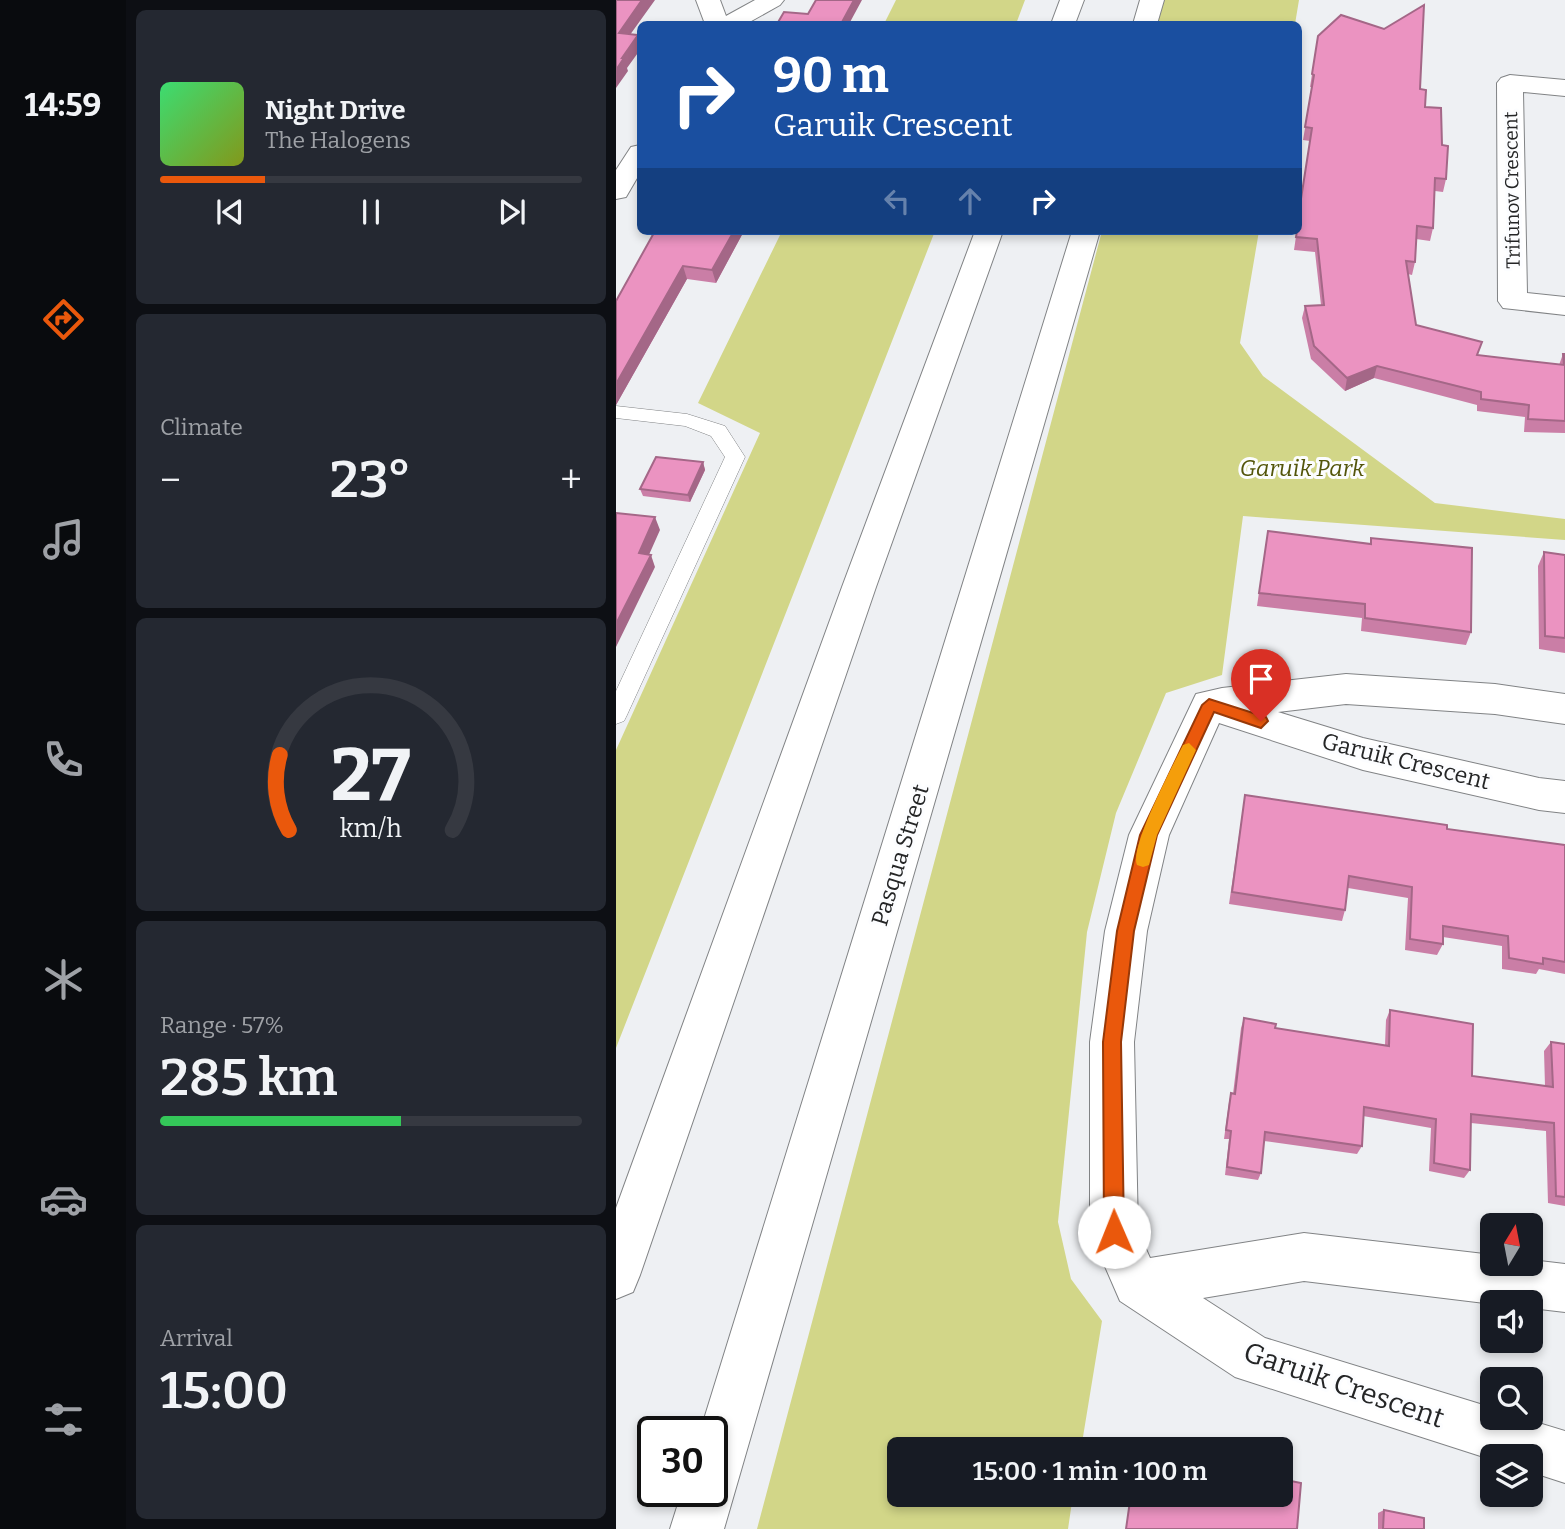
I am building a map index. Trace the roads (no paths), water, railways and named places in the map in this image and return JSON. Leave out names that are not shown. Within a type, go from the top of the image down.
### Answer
[{"type":"main road","points":[[708,0],[716,21]]},
{"type":"main road","points":[[735,21],[772,0]]},
{"type":"main road","points":[[1064,21],[1072,0]]},
{"type":"main road","points":[[1146,21],[1152,0]]},
{"type":"main road","name":"Trifunov Crescent","points":[[1565,88],[1510,83],[1513,301],[1565,306]]},
{"type":"main road","points":[[616,191],[637,158]]},
{"type":"main road","points":[[616,1275],[859,587],[988,235]]},
{"type":"main road","name":"Pasqua Street","points":[[728,1425],[1085,235]]},
{"type":"main road","points":[[1565,709],[1495,699],[1346,689],[1209,705],[1149,835],[1124,943],[1112,1042],[1114,1232],[1137,1284],[1304,1257],[1565,1288]]},
{"type":"main road","name":"Garuik Crescent","points":[[1209,705],[1363,754],[1539,794],[1565,797]]},
{"type":"main road","name":"Garuik Crescent","points":[[1137,1284],[1253,1359],[1565,1457]]},
{"type":"main road","points":[[697,1529],[703,1507]]},
{"type":"lane","points":[[616,412],[687,420],[718,431],[735,457],[616,715]]},
{"type":"park label","name":"Garuik Park","points":[[1302,468]]}]
